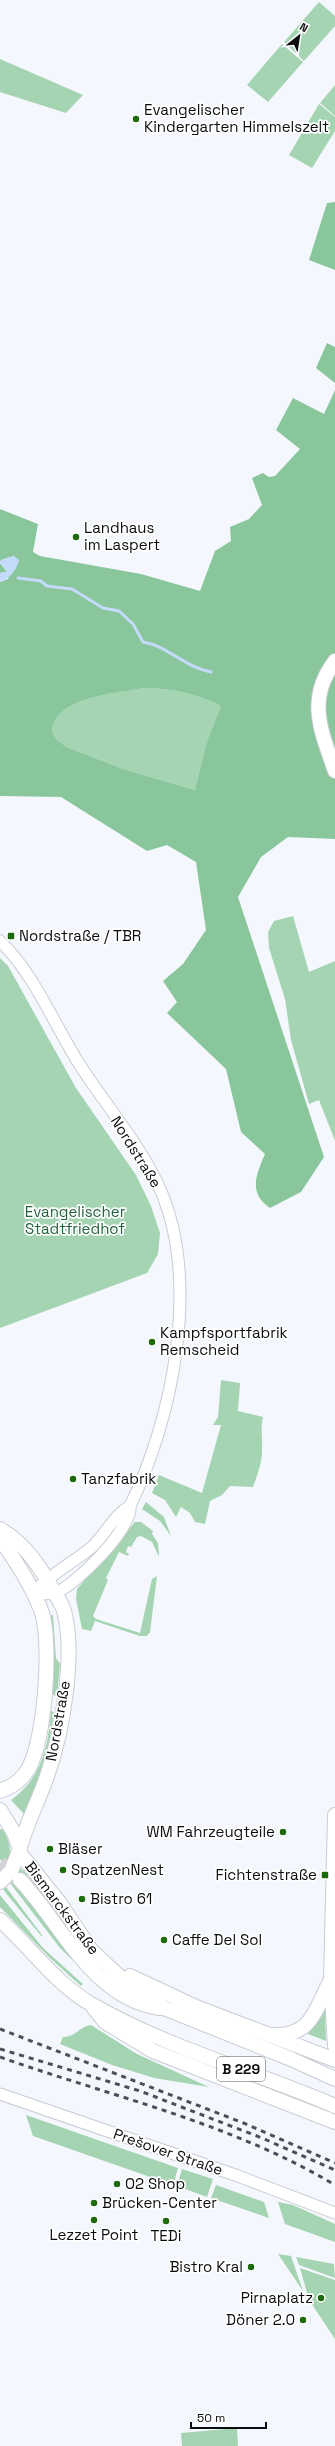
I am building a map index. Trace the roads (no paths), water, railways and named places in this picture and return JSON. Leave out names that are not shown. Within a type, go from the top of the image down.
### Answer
[{"type":"main road","points":[[335,661],[320,687],[318,709],[320,728],[335,771]]},
{"type":"main road","points":[[0,1529],[14,1538],[36,1561],[46,1578]]},
{"type":"main road","points":[[0,1539],[33,1593]]},
{"type":"main road","name":"Nordstraße","points":[[0,1882],[11,1871],[52,1760],[65,1697],[68,1650],[65,1616],[46,1578]]},
{"type":"main road","name":"Nordstraße","points":[[0,1791],[25,1775],[34,1756],[39,1736],[45,1684],[45,1634],[42,1614],[33,1593]]},
{"type":"main road","name":"B 229","points":[[0,1810],[20,1849]]},
{"type":"main road","points":[[335,1815],[335,1876],[331,1980],[335,2046]]},
{"type":"main road","name":"Bismarckstraße","points":[[20,1849],[55,1896],[87,1944],[104,1963]]},
{"type":"main road","points":[[20,1880],[91,1968],[111,1986],[144,2006],[164,2008]]},
{"type":"main road","name":"B 229","points":[[0,1920],[61,1980],[90,2004],[105,2022],[153,2051],[335,2122]]},
{"type":"main road","name":"B 229","points":[[104,1963],[121,1978],[164,2008],[291,2059],[335,2080]]},
{"type":"main road","name":"B 229","points":[[104,1963],[180,2000],[335,2060]]},
{"type":"main road","points":[[271,2035],[288,2034],[305,2026],[316,2014],[322,1996],[331,1980]]},
{"type":"main road","name":"B 229","points":[[90,2004],[147,2033],[335,2106]]},
{"type":"street","name":"Nordstraße","points":[[0,941],[31,982],[93,1086],[151,1171],[161,1190],[172,1229],[178,1285],[177,1337],[173,1366],[160,1430],[130,1506],[128,1517],[101,1555],[76,1579],[54,1593]]},
{"type":"street","name":"Nordstraße","points":[[33,1593],[46,1578],[94,1545],[120,1512],[130,1506]]},
{"type":"street","points":[[33,1593],[54,1593]]},
{"type":"street","name":"Prešover Straße","points":[[0,2094],[238,2176],[335,2213]]},
{"type":"water","points":[[14,556],[19,560],[16,567],[9,577],[0,582],[0,573],[7,572],[0,563],[1,560]]},
{"type":"waterway","points":[[18,578],[41,581],[47,586],[72,589],[103,608],[119,611],[133,624],[143,642],[152,644],[193,666],[211,672]]},
{"type":"tunnel","points":[[0,1863],[19,1880]]},
{"type":"railway","points":[[0,2029],[246,2124],[335,2163]]},
{"type":"railway","points":[[0,2049],[140,2091],[262,2138],[335,2170]]},
{"type":"railway","points":[[0,2057],[171,2113],[255,2144],[295,2163],[335,2185]]},
{"type":"place","name":"Evangelischer Kindergarten Himmelszelt","points":[[136,119]]},
{"type":"place","name":"Landhaus im Laspert","points":[[76,537]]},
{"type":"place","name":"Nordstraße / TBR","points":[[11,936]]},
{"type":"place","name":"Kampfsportfabrik Remscheid","points":[[152,1342]]},
{"type":"place","name":"Tanzfabrik","points":[[73,1479]]},
{"type":"place","name":"WM Fahrzeugteile","points":[[283,1832]]},
{"type":"place","name":"Bläser","points":[[50,1849]]},
{"type":"place","name":"SpatzenNest","points":[[63,1870]]},
{"type":"place","name":"Fichtenstraße","points":[[325,1875]]},
{"type":"place","name":"Bistro 61","points":[[82,1899]]},
{"type":"place","name":"Caffe Del Sol","points":[[164,1940]]},
{"type":"place","name":"O2 Shop","points":[[117,2184]]},
{"type":"place","name":"Brücken-Center","points":[[94,2203]]},
{"type":"place","name":"Lezzet Point","points":[[94,2220]]},
{"type":"place","name":"TEDi","points":[[166,2221]]},
{"type":"place","name":"Bistro Kral","points":[[251,2267]]},
{"type":"place","name":"Pirnaplatz","points":[[321,2298]]},
{"type":"place","name":"Döner 2.0","points":[[303,2320]]},
{"type":"park label","name":"Evangelischer Stadtfriedhof","points":[[75,1220]]}]
